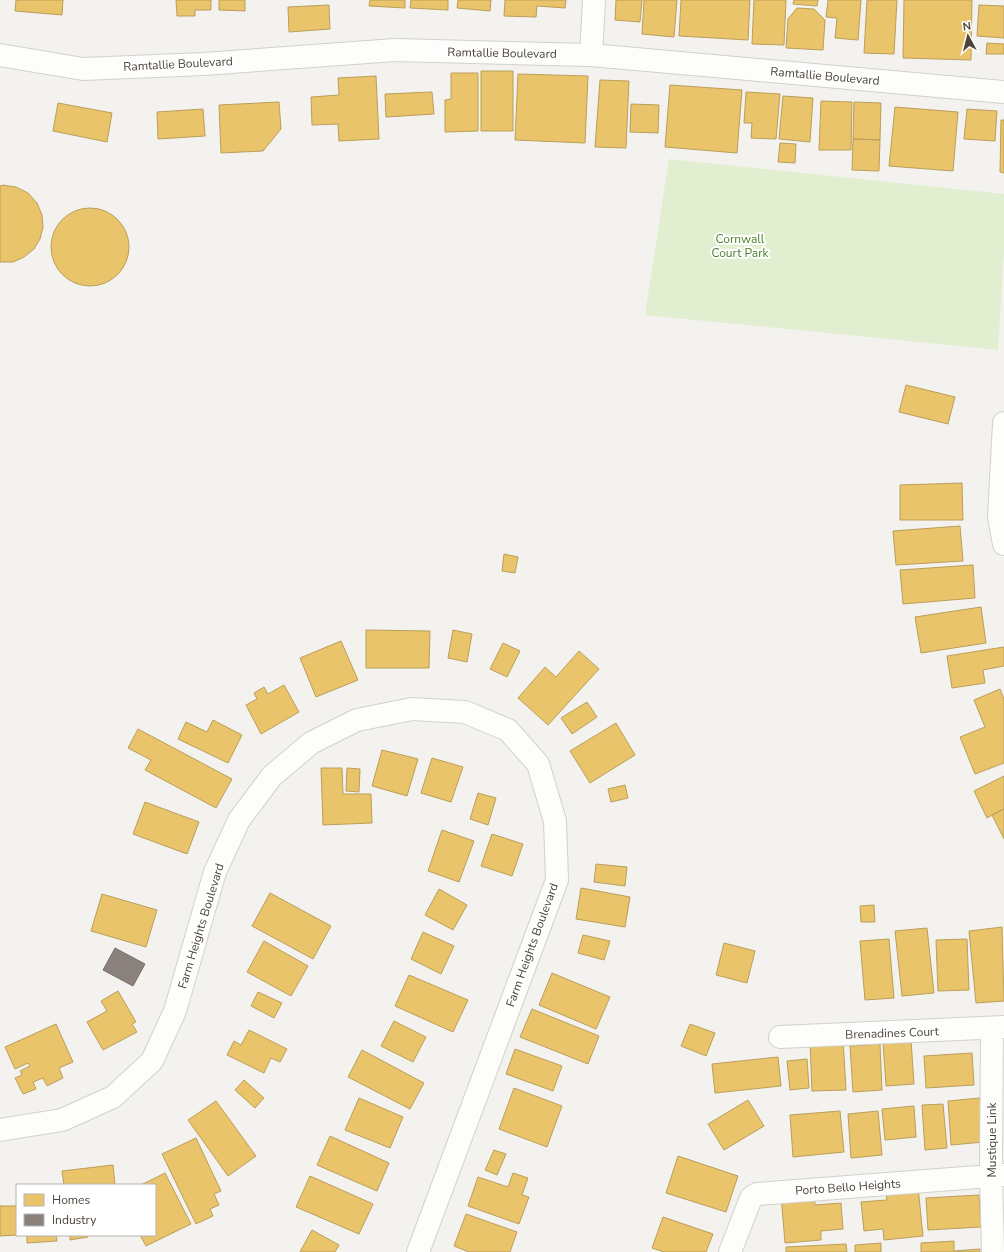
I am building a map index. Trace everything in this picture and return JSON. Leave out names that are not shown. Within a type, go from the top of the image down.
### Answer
[{"type":"street","points":[[591,55],[594,0]]},
{"type":"street","name":"Ramtallie Boulevard","points":[[0,55],[83,69],[204,64],[395,50],[591,55],[1004,92]]},
{"type":"street","points":[[1004,423],[999,517],[1004,544]]},
{"type":"street","name":"Farm Heights Boulevard","points":[[0,1130],[62,1120],[114,1097],[152,1061],[175,1011],[215,872],[239,820],[272,776],[312,743],[358,720],[412,709],[465,712],[508,730],[538,764],[555,821],[557,880],[418,1252]]},
{"type":"street","name":"Brenadines Court","points":[[780,1037],[998,1028]]},
{"type":"street","name":"Mustique Link","points":[[993,1252],[998,1176],[998,1028]]},
{"type":"street","name":"Porto Bello Heights","points":[[730,1252],[751,1198],[757,1194],[998,1176]]},
{"type":"green space","name":"Cornwall Court Park","points":[[669,159],[1004,194],[1004,252],[998,350],[645,315]]},
{"type":"building: Homes","points":[[16,0],[63,0],[62,15],[15,11]]},
{"type":"building: Homes","points":[[176,0],[211,0],[211,10],[195,10],[195,16],[177,16]]},
{"type":"building: Homes","points":[[219,0],[245,0],[245,11],[219,10]]},
{"type":"building: Homes","points":[[370,0],[405,0],[405,8],[369,6]]},
{"type":"building: Homes","points":[[411,0],[448,0],[448,10],[410,8]]},
{"type":"building: Homes","points":[[458,0],[491,0],[490,11],[457,8]]},
{"type":"building: Homes","points":[[505,0],[566,0],[565,8],[537,6],[536,17],[504,16]]},
{"type":"building: Homes","points":[[616,0],[642,0],[640,22],[615,20]]},
{"type":"building: Homes","points":[[644,0],[677,0],[674,37],[642,34]]},
{"type":"building: Homes","points":[[681,0],[750,0],[748,40],[679,36]]},
{"type":"building: Homes","points":[[754,0],[786,0],[784,45],[752,44]]},
{"type":"building: Homes","points":[[794,0],[818,0],[817,6],[793,4]]},
{"type":"building: Homes","points":[[828,0],[861,0],[858,40],[835,38],[837,18],[826,17]]},
{"type":"building: Homes","points":[[867,0],[897,0],[894,54],[864,53]]},
{"type":"building: Homes","points":[[904,0],[972,0],[971,60],[903,58]]},
{"type":"building: Homes","points":[[329,5],[330,29],[289,32],[288,7]]},
{"type":"building: Homes","points":[[979,5],[1004,6],[1004,38],[977,36]]},
{"type":"building: Homes","points":[[797,8],[814,9],[825,20],[823,50],[786,48],[788,19]]},
{"type":"building: Homes","points":[[987,43],[1004,44],[1004,54],[986,54]]},
{"type":"building: Homes","points":[[481,71],[513,71],[513,131],[481,131]]},
{"type":"building: Homes","points":[[451,73],[478,73],[478,131],[445,132],[445,100],[451,99]]},
{"type":"building: Homes","points":[[518,74],[588,76],[585,143],[515,140]]},
{"type":"building: Homes","points":[[376,76],[379,139],[339,141],[338,124],[312,125],[311,97],[339,95],[338,78]]},
{"type":"building: Homes","points":[[600,80],[629,81],[626,148],[595,147]]},
{"type":"building: Homes","points":[[670,85],[742,90],[737,153],[665,147]]},
{"type":"building: Homes","points":[[432,92],[434,114],[386,117],[385,94]]},
{"type":"building: Homes","points":[[746,92],[780,94],[776,139],[751,138],[752,123],[744,123]]},
{"type":"building: Homes","points":[[783,96],[813,98],[810,142],[779,139]]},
{"type":"building: Homes","points":[[821,101],[852,102],[851,150],[819,150]]},
{"type":"building: Homes","points":[[279,102],[281,129],[263,151],[221,153],[219,105]]},
{"type":"building: Homes","points":[[854,102],[881,103],[880,140],[853,139]]},
{"type":"building: Homes","points":[[58,103],[112,113],[107,142],[53,131]]},
{"type":"building: Homes","points":[[631,104],[659,105],[658,133],[630,132]]},
{"type":"building: Homes","points":[[895,107],[958,112],[953,171],[889,166]]},
{"type":"building: Homes","points":[[203,109],[205,136],[158,139],[157,112]]},
{"type":"building: Homes","points":[[967,109],[997,111],[995,141],[964,139]]},
{"type":"building: Homes","points":[[1001,120],[1004,120],[1004,173],[1000,172]]},
{"type":"building: Homes","points":[[853,139],[880,140],[879,171],[852,170]]},
{"type":"building: Homes","points":[[780,143],[796,144],[795,163],[778,162]]},
{"type":"building: Homes","points":[[0,186],[16,187],[28,193],[37,203],[42,215],[43,227],[40,239],[34,249],[24,257],[13,262],[0,262]]},
{"type":"building: Homes","points":[[90,208],[105,211],[112,215],[122,225],[126,232],[129,247],[126,262],[122,269],[112,279],[105,283],[90,286],[75,283],[68,279],[58,269],[54,262],[51,247],[54,232],[58,225],[68,215],[75,211]]},
{"type":"building: Homes","points":[[906,385],[955,397],[948,424],[899,412]]},
{"type":"building: Homes","points":[[962,483],[963,520],[900,520],[900,485]]},
{"type":"building: Homes","points":[[960,526],[963,561],[896,565],[893,531]]},
{"type":"building: Homes","points":[[504,554],[518,557],[515,573],[502,571]]},
{"type":"building: Homes","points":[[973,565],[975,598],[903,604],[900,570]]},
{"type":"building: Homes","points":[[981,607],[986,643],[921,653],[915,617]]},
{"type":"building: Homes","points":[[366,630],[430,631],[429,668],[366,668]]},
{"type":"building: Homes","points":[[453,630],[472,634],[467,662],[448,658]]},
{"type":"building: Homes","points":[[341,641],[358,680],[316,697],[300,658]]},
{"type":"building: Homes","points":[[503,643],[520,651],[507,677],[490,669]]},
{"type":"building: Homes","points":[[1004,647],[1004,666],[983,670],[985,683],[952,688],[947,656]]},
{"type":"building: Homes","points":[[579,651],[599,669],[548,725],[518,698],[545,667],[556,677]]},
{"type":"building: Homes","points":[[284,685],[299,712],[261,734],[246,705],[257,699],[254,693],[264,687],[268,694]]},
{"type":"building: Homes","points":[[1000,689],[1004,699],[1004,763],[975,774],[960,737],[985,727],[974,700]]},
{"type":"building: Homes","points":[[587,702],[597,717],[572,734],[561,718]]},
{"type":"building: Homes","points":[[213,720],[242,735],[228,763],[178,739],[186,722],[207,732]]},
{"type":"building: Homes","points":[[616,723],[635,755],[590,783],[570,751]]},
{"type":"building: Homes","points":[[138,729],[232,779],[216,808],[145,770],[151,760],[128,748]]},
{"type":"building: Homes","points":[[382,750],[418,759],[407,796],[372,786]]},
{"type":"building: Homes","points":[[432,758],[463,767],[451,802],[421,793]]},
{"type":"building: Homes","points":[[321,768],[342,768],[343,794],[371,794],[372,823],[323,825]]},
{"type":"building: Homes","points":[[347,768],[360,769],[359,792],[346,791]]},
{"type":"building: Homes","points":[[1004,776],[1004,809],[987,818],[974,791]]},
{"type":"building: Homes","points":[[625,785],[628,798],[611,802],[608,789]]},
{"type":"building: Homes","points":[[478,793],[496,798],[488,825],[470,819]]},
{"type":"building: Homes","points":[[145,802],[199,822],[187,854],[133,834]]},
{"type":"building: Homes","points":[[1004,809],[1004,839],[992,815]]},
{"type":"building: Homes","points":[[442,830],[474,841],[459,882],[428,871]]},
{"type":"building: Homes","points":[[492,834],[523,844],[512,876],[481,866]]},
{"type":"building: Homes","points":[[596,864],[627,867],[625,886],[594,882]]},
{"type":"building: Homes","points":[[581,888],[630,897],[625,927],[576,919]]},
{"type":"building: Homes","points":[[439,889],[467,905],[453,930],[425,915]]},
{"type":"building: Homes","points":[[270,893],[331,926],[313,959],[252,926]]},
{"type":"building: Homes","points":[[102,894],[157,910],[146,947],[91,931]]},
{"type":"building: Homes","points":[[874,905],[875,922],[861,922],[860,906]]},
{"type":"building: Homes","points":[[1002,927],[1004,1001],[976,1003],[969,931]]},
{"type":"building: Homes","points":[[927,928],[934,993],[902,996],[895,931]]},
{"type":"building: Homes","points":[[423,932],[454,946],[441,974],[411,959]]},
{"type":"building: Homes","points":[[583,935],[610,941],[604,960],[578,953]]},
{"type":"building: Homes","points":[[889,939],[894,998],[865,1000],[860,941]]},
{"type":"building: Homes","points":[[967,939],[969,990],[938,991],[936,940]]},
{"type":"building: Homes","points":[[264,941],[308,966],[291,996],[247,972]]},
{"type":"building: Homes","points":[[724,943],[755,951],[747,983],[716,975]]},
{"type":"building: Homes","points":[[552,973],[610,997],[596,1029],[539,1005]]},
{"type":"building: Homes","points":[[409,975],[468,1000],[453,1032],[395,1006]]},
{"type":"building: Homes","points":[[118,991],[136,1022],[132,1024],[137,1032],[103,1050],[87,1022],[107,1011],[101,1001]]},
{"type":"building: Homes","points":[[258,992],[282,1003],[274,1018],[251,1006]]},
{"type":"building: Homes","points":[[532,1009],[599,1036],[588,1064],[520,1037]]},
{"type":"building: Homes","points":[[394,1021],[426,1037],[413,1062],[381,1046]]},
{"type":"building: Homes","points":[[56,1024],[73,1062],[59,1068],[63,1078],[47,1086],[43,1078],[33,1082],[36,1089],[23,1094],[15,1078],[22,1075],[20,1071],[30,1066],[28,1063],[15,1069],[5,1047]]},
{"type":"building: Homes","points":[[690,1024],[715,1033],[706,1056],[681,1046]]},
{"type":"building: Homes","points":[[249,1030],[287,1049],[280,1062],[271,1058],[264,1073],[227,1055],[234,1041],[241,1045]]},
{"type":"building: Homes","points":[[843,1040],[846,1090],[812,1091],[810,1042]]},
{"type":"building: Homes","points":[[911,1040],[914,1084],[886,1086],[883,1042]]},
{"type":"building: Homes","points":[[880,1044],[882,1090],[853,1092],[850,1046]]},
{"type":"building: Homes","points":[[515,1049],[562,1066],[553,1091],[506,1074]]},
{"type":"building: Homes","points":[[362,1050],[424,1083],[410,1109],[348,1077]]},
{"type":"building: Homes","points":[[972,1053],[974,1085],[926,1088],[924,1056]]},
{"type":"building: Homes","points":[[778,1057],[781,1086],[715,1093],[712,1064]]},
{"type":"building: Homes","points":[[807,1059],[809,1088],[790,1090],[787,1061]]},
{"type":"building: Homes","points":[[244,1080],[264,1098],[255,1108],[235,1090]]},
{"type":"building: Homes","points":[[514,1088],[562,1106],[547,1147],[499,1129]]},
{"type":"building: Homes","points":[[359,1098],[403,1117],[390,1148],[345,1130]]},
{"type":"building: Homes","points":[[980,1098],[984,1142],[951,1145],[948,1101]]},
{"type":"building: Homes","points":[[748,1100],[764,1126],[724,1150],[708,1124]]},
{"type":"building: Homes","points":[[216,1101],[256,1156],[228,1176],[188,1120]]},
{"type":"building: Homes","points":[[943,1104],[947,1148],[925,1150],[922,1105]]},
{"type":"building: Homes","points":[[914,1106],[916,1137],[885,1140],[882,1109]]},
{"type":"building: Homes","points":[[840,1111],[844,1152],[793,1157],[790,1115]]},
{"type":"building: Homes","points":[[878,1111],[882,1155],[851,1158],[848,1114]]},
{"type":"building: Homes","points":[[330,1136],[389,1163],[377,1191],[317,1165]]},
{"type":"building: Homes","points":[[196,1138],[221,1191],[214,1194],[219,1205],[210,1209],[213,1216],[196,1224],[162,1154]]},
{"type":"building: Homes","points":[[494,1150],[506,1154],[497,1175],[485,1170]]},
{"type":"building: Homes","points":[[678,1156],[738,1176],[726,1212],[666,1193]]},
{"type":"building: Homes","points":[[113,1165],[115,1184],[64,1184],[62,1171]]},
{"type":"building: Homes","points":[[165,1173],[191,1224],[146,1246],[141,1236],[156,1236],[156,1184],[143,1184]]},
{"type":"building: Homes","points":[[513,1173],[528,1178],[522,1195],[529,1197],[519,1224],[468,1206],[478,1177],[508,1187]]},
{"type":"building: Homes","points":[[310,1176],[373,1204],[359,1234],[296,1207]]},
{"type":"building: Homes","points":[[918,1187],[923,1236],[884,1240],[883,1229],[864,1231],[861,1202],[887,1200],[885,1190]]},
{"type":"building: Homes","points":[[814,1193],[815,1205],[841,1203],[843,1229],[821,1231],[821,1240],[785,1243],[781,1195]]},
{"type":"building: Homes","points":[[979,1195],[981,1227],[928,1230],[926,1198]]},
{"type":"building: Homes","points":[[0,1206],[16,1206],[16,1235],[0,1236]]},
{"type":"building: Homes","points":[[466,1214],[517,1232],[510,1252],[469,1252],[454,1246]]},
{"type":"building: Homes","points":[[663,1217],[713,1234],[706,1252],[664,1252],[652,1248]]},
{"type":"building: Homes","points":[[312,1230],[339,1245],[335,1252],[300,1252]]},
{"type":"building: Homes","points":[[27,1236],[56,1236],[57,1241],[27,1243]]},
{"type":"building: Homes","points":[[70,1236],[88,1236],[88,1237],[70,1240]]},
{"type":"building: Homes","points":[[954,1241],[954,1251],[980,1249],[980,1252],[921,1252],[921,1243]]},
{"type":"building: Homes","points":[[881,1243],[881,1252],[855,1252],[855,1245]]},
{"type":"building: Homes","points":[[846,1244],[847,1252],[786,1252],[786,1247]]},
{"type":"building: Industry","points":[[115,948],[145,964],[133,986],[103,970]]}]
